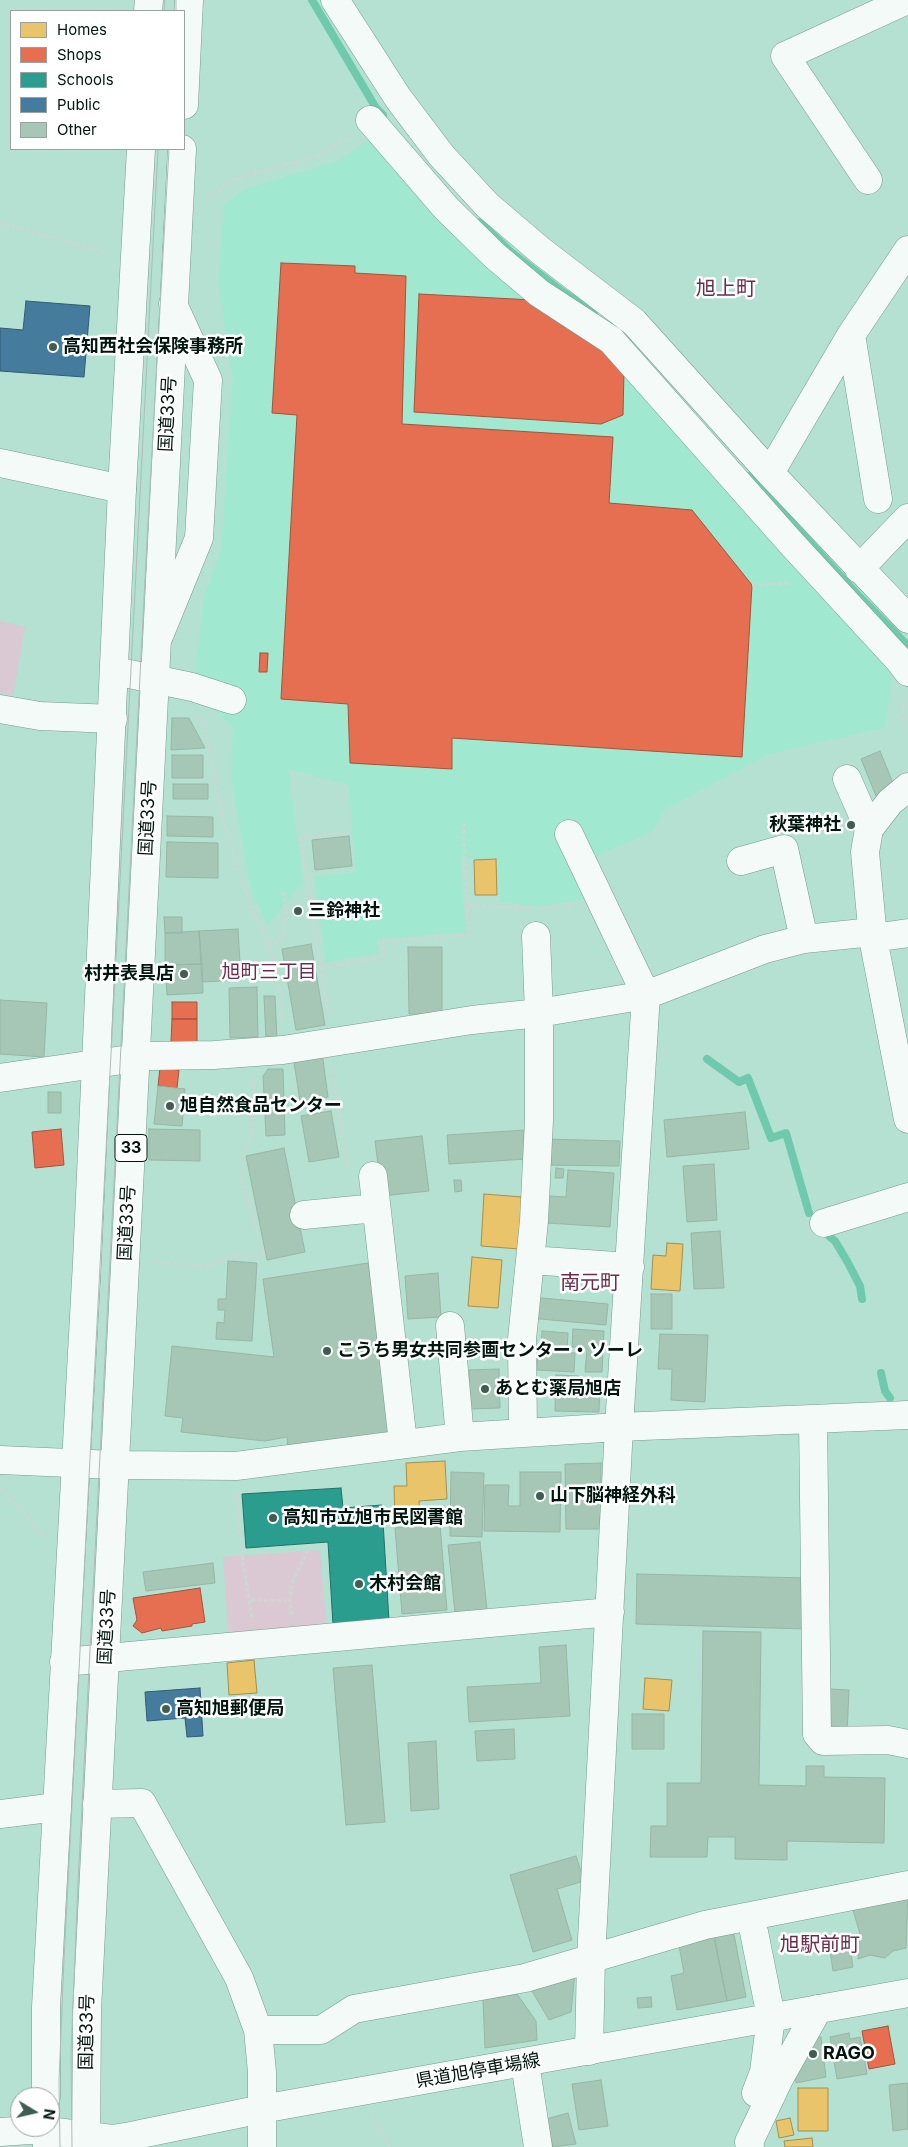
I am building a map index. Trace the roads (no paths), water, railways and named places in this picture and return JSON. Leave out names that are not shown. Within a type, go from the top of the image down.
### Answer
[{"type":"main road","points":[[185,84],[189,0]]},
{"type":"main road","points":[[335,0],[383,110],[446,208],[495,256],[531,264],[634,322],[770,473],[908,619]]},
{"type":"main road","points":[[868,180],[785,56],[906,0]]},
{"type":"main road","points":[[383,110],[441,155],[486,205],[531,264],[539,292],[611,340],[791,543],[898,659],[907,682]]},
{"type":"main road","name":"33","points":[[46,2087],[46,2007],[113,718],[122,489],[141,150]]},
{"type":"main road","name":"国道33号","points":[[86,2141],[87,2010],[182,150]]},
{"type":"main road","points":[[770,473],[851,335],[908,250]]},
{"type":"main road","points":[[157,641],[199,538],[208,380],[173,304]]},
{"type":"main road","points":[[851,335],[878,499]]},
{"type":"main road","points":[[0,463],[122,489]]},
{"type":"main road","points":[[859,569],[908,518]]},
{"type":"main road","points":[[115,671],[195,688],[232,700]]},
{"type":"main road","points":[[0,709],[40,716],[113,718]]},
{"type":"main road","points":[[847,779],[869,829]]},
{"type":"main road","points":[[908,787],[890,802],[869,829],[865,852],[873,935],[908,1119]]},
{"type":"main road","points":[[569,834],[646,995],[619,1427],[591,1960],[589,2051]]},
{"type":"main road","points":[[742,861],[784,849],[804,939]]},
{"type":"main road","points":[[0,1078],[136,1058],[283,1050],[330,1041],[472,1020],[539,1013],[646,995],[765,949],[804,939],[908,933]]},
{"type":"main road","points":[[523,1434],[522,1339],[534,1212],[539,1120],[539,1013],[536,936]]},
{"type":"main road","points":[[373,1176],[403,1443]]},
{"type":"main road","points":[[824,1223],[908,1197]]},
{"type":"main road","points":[[304,1215],[376,1208]]},
{"type":"main road","points":[[544,1261],[630,1267]]},
{"type":"main road","points":[[450,1326],[460,1437]]},
{"type":"main road","points":[[0,1460],[75,1464],[236,1466],[460,1437],[619,1427],[908,1415]]},
{"type":"main road","points":[[813,1420],[817,1734],[823,1741],[888,1740],[908,1744]]},
{"type":"main road","points":[[64,1662],[610,1612]]},
{"type":"main road","points":[[97,1804],[142,1803],[239,1978],[258,2030],[262,2147]]},
{"type":"main road","points":[[0,1814],[56,1807]]},
{"type":"main road","points":[[258,2030],[321,2030],[354,2009],[526,1978],[705,1925],[908,1885]]},
{"type":"main road","points":[[749,2133],[779,2038],[754,1932]]},
{"type":"main road","name":"県道旭停車場線","points":[[60,2137],[86,2141],[112,2139],[262,2109],[589,2051],[779,2038],[818,2009],[908,1993]]},
{"type":"main road","points":[[779,2038],[818,2009]]},
{"type":"main road","points":[[525,2063],[538,2147]]},
{"type":"waterway","points":[[312,0],[376,108],[383,115]]},
{"type":"waterway","points":[[480,222],[512,253],[560,290],[594,312]]},
{"type":"waterway","points":[[749,476],[857,594],[908,646]]},
{"type":"waterway","points":[[707,1059],[739,1082],[748,1078],[771,1138],[786,1133],[809,1213]]},
{"type":"waterway","points":[[830,1237],[835,1241],[860,1286],[862,1299]]},
{"type":"waterway","points":[[881,1373],[885,1391],[890,1398]]},
{"type":"tram line","points":[[164,10],[165,0]]},
{"type":"tram line","points":[[176,0],[176,10]]},
{"type":"tram line","points":[[60,2147],[59,2081],[64,1959],[158,150]]},
{"type":"tram line","points":[[72,2147],[71,2053],[78,1883],[169,150]]},
{"type":"place","name":"高知西社会保険事務所","points":[[53,347]]},
{"type":"place","name":"秋葉神社","points":[[851,825]]},
{"type":"place","name":"三鈴神社","points":[[298,911]]},
{"type":"place","name":"村井表具店","points":[[184,974]]},
{"type":"place","name":"旭自然食品センター","points":[[170,1106]]},
{"type":"place","name":"こうち男女共同参画センター・ソーレ","points":[[327,1351]]},
{"type":"place","name":"あとむ薬局旭店","points":[[485,1389]]},
{"type":"place","name":"山下脳神経外科","points":[[540,1496]]},
{"type":"place","name":"高知市立旭市民図書館","points":[[273,1518]]},
{"type":"place","name":"木村会館","points":[[359,1584]]},
{"type":"place","name":"高知旭郵便局","points":[[166,1709]]},
{"type":"place","name":"RAGO","points":[[813,2054]]},
{"type":"district","name":"旭上町","points":[[726,289]]},
{"type":"district","name":"旭町三丁目","points":[[269,972]]},
{"type":"district","name":"南元町","points":[[590,1283]]},
{"type":"district","name":"旭駅前町","points":[[820,1945]]}]
